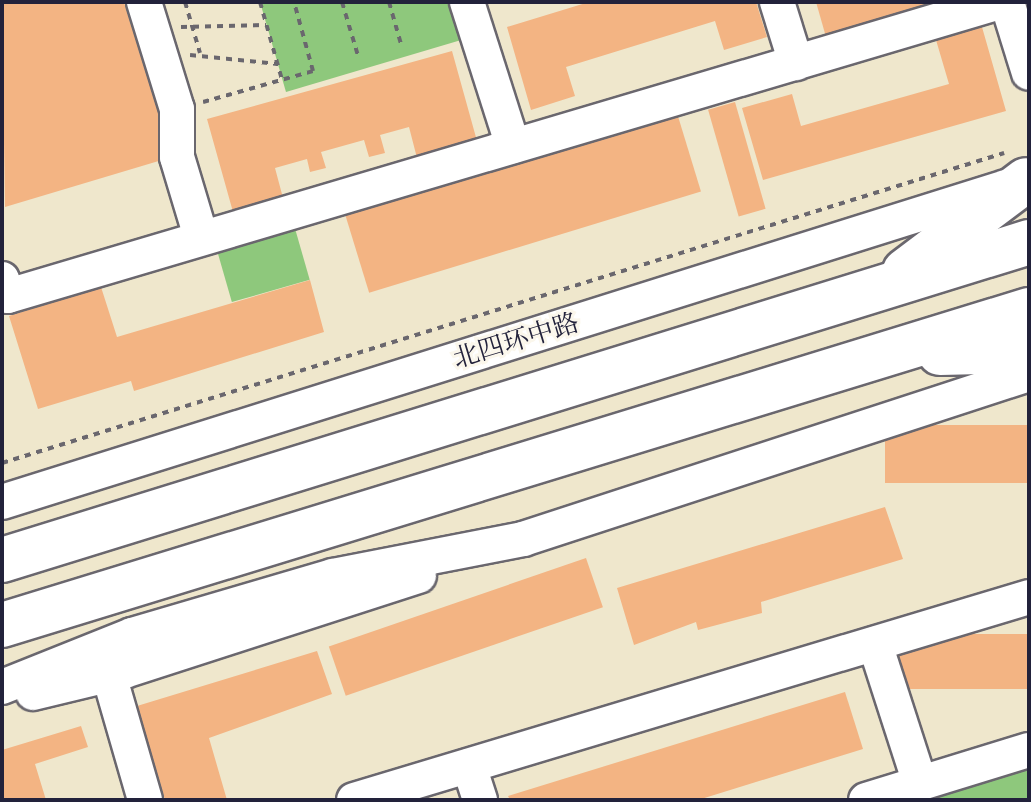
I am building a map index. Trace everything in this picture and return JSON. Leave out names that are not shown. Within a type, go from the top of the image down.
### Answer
[{"type":"highway","points":[[878,291],[1023,170]]},
{"type":"highway","points":[[2,560],[1029,242]]},
{"type":"highway","points":[[2,625],[1029,310]]},
{"type":"highway","points":[[894,353],[1029,351]]},
{"type":"street","points":[[467,2],[513,146]]},
{"type":"street","points":[[777,2],[796,63]]},
{"type":"street","points":[[2,279],[8,296],[1000,2]]},
{"type":"street","points":[[1007,2],[1028,69]]},
{"type":"street","points":[[169,29],[178,102]]},
{"type":"street","points":[[169,29],[178,102],[177,157],[201,237]]},
{"type":"street","name":"北四环中路","points":[[2,502],[1023,170]]},
{"type":"street","points":[[2,701],[109,675],[347,603],[523,539],[1029,374]]},
{"type":"street","points":[[2,687],[132,635],[333,576],[523,539]]},
{"type":"street","points":[[354,800],[1029,597]]},
{"type":"street","points":[[875,644],[920,783]]},
{"type":"street","points":[[109,675],[145,800]]},
{"type":"street","points":[[866,800],[1029,750]]},
{"type":"street","points":[[469,766],[480,800]]},
{"type":"path","points":[[169,29],[185,2]]},
{"type":"path","points":[[260,2],[282,80]]},
{"type":"path","points":[[178,102],[313,71],[294,2]]},
{"type":"path","points":[[342,2],[359,59]]},
{"type":"path","points":[[389,2],[401,44]]},
{"type":"path","points":[[169,29],[266,25]]},
{"type":"path","points":[[169,29],[227,61],[278,64]]},
{"type":"path","points":[[2,463],[1023,170]]},
{"type":"green space","points":[[260,2],[467,2],[478,35],[286,92]]},
{"type":"green space","points":[[294,225],[310,280],[232,302],[216,247]]},
{"type":"green space","points":[[1029,750],[1029,800],[925,800],[920,783]]},
{"type":"building","points":[[2,2],[124,2],[172,157],[5,207]]},
{"type":"building","points":[[589,2],[756,2],[767,37],[724,50],[715,21],[566,67],[575,96],[531,110],[507,27]]},
{"type":"building","points":[[816,2],[942,2],[826,37]]},
{"type":"building","points":[[982,27],[1006,111],[763,180],[742,108],[792,94],[801,126],[949,84],[936,40]]},
{"type":"building","points":[[452,51],[477,141],[417,158],[409,127],[380,135],[385,153],[369,157],[364,140],[321,152],[326,168],[310,172],[307,159],[275,168],[283,198],[233,212],[207,119]]},
{"type":"building","points":[[735,102],[766,209],[739,216],[708,110]]},
{"type":"building","points":[[677,113],[701,191],[369,293],[345,214]]},
{"type":"building","points":[[310,280],[324,332],[134,391],[131,381],[38,409],[9,316],[101,287],[117,337]]},
{"type":"building","points":[[885,425],[1029,425],[1029,483],[885,483]]},
{"type":"building","points":[[885,507],[903,559],[761,602],[762,613],[698,630],[696,622],[634,645],[617,588]]},
{"type":"building","points":[[586,558],[603,607],[346,696],[329,647]]},
{"type":"building","points":[[898,634],[1029,634],[1029,689],[898,689]]},
{"type":"building","points":[[317,651],[332,694],[209,738],[227,800],[165,800],[137,706]]},
{"type":"building","points":[[845,692],[863,749],[698,800],[510,800],[508,796]]},
{"type":"building","points":[[81,726],[88,747],[35,764],[46,800],[2,800],[2,750]]}]
